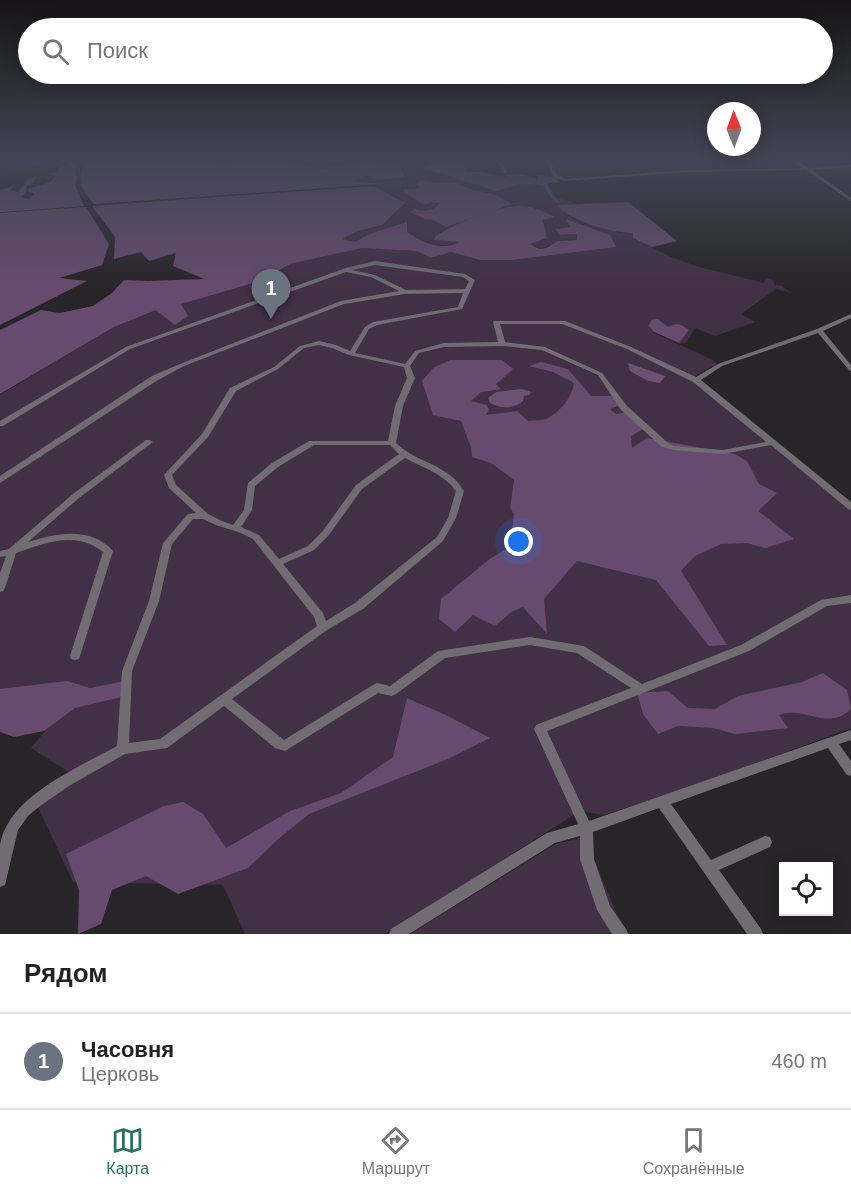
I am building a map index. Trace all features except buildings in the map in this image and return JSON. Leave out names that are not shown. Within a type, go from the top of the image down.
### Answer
[{"type":"street","points":[[0,424],[128,348],[361,264],[375,263],[465,276],[472,280],[465,291],[463,305],[455,310],[375,323],[367,328],[351,354]]},
{"type":"street","points":[[345,270],[373,276],[405,292]]},
{"type":"street","points":[[0,480],[155,378],[182,365],[344,302],[405,292],[465,291]]},
{"type":"street","points":[[696,380],[720,364],[819,330],[851,316]]},
{"type":"street","points":[[502,344],[496,322],[563,322],[629,348],[696,380],[851,507]]},
{"type":"street","points":[[819,330],[851,369]]},
{"type":"street","points":[[323,627],[319,616],[256,537],[249,532],[219,526],[172,486],[168,475],[205,435],[233,390],[276,368],[302,347],[309,344],[334,346],[351,354],[407,366]]},
{"type":"street","points":[[407,366],[417,352],[444,345],[502,344],[543,348],[600,374],[624,408],[665,445],[673,448],[723,452],[771,443]]},
{"type":"street","points":[[392,443],[399,406],[411,378],[407,366]]},
{"type":"street","points":[[0,588],[12,551],[76,496],[149,441]]},
{"type":"street","points":[[0,880],[9,838],[16,820],[33,803],[123,749],[163,744],[323,627],[358,606],[440,539],[453,518],[460,491],[453,480],[439,470],[403,455],[392,443],[312,443],[275,465],[251,485],[248,510],[235,529]]},
{"type":"street","points":[[278,563],[311,548],[325,534],[359,487],[403,455]]},
{"type":"street","points":[[123,749],[127,671],[154,601],[168,543],[191,516],[205,516]]},
{"type":"street","points":[[0,554],[45,540],[67,536],[87,539],[102,545],[108,551],[75,656]]},
{"type":"street","points":[[621,934],[604,910],[586,859],[586,828],[540,729],[745,648],[825,603],[851,599]]},
{"type":"street","points":[[225,700],[279,744],[285,746],[378,688],[392,691],[442,654],[530,640],[580,649],[641,689]]},
{"type":"street","points":[[396,934],[552,837],[586,828],[851,735]]},
{"type":"street","points":[[830,742],[851,771]]},
{"type":"street","points":[[662,802],[756,934]]},
{"type":"street","points":[[709,868],[765,842]]},
{"type":"shaded area","points":[[0,204],[83,204],[84,206],[0,212]]},
{"type":"shaded area","points":[[126,204],[404,204],[382,225],[358,231],[342,239],[355,242],[369,234],[407,222],[407,232],[432,244],[446,246],[459,242],[434,240],[436,236],[453,226],[495,210],[525,206],[555,217],[543,220],[547,238],[530,244],[539,249],[558,241],[577,240],[577,234],[559,235],[555,229],[570,227],[566,219],[610,235],[616,247],[512,260],[480,260],[451,252],[431,258],[417,251],[362,248],[290,264],[264,280],[181,304],[188,316],[175,325],[156,310],[114,327],[0,394],[0,330],[41,310],[60,313],[93,306],[112,293],[124,280],[204,279],[173,266],[176,253],[149,261],[141,252],[114,259],[115,237],[92,206]]},
{"type":"shaded area","points":[[403,204],[439,204],[419,216],[446,227],[510,205],[508,204],[576,204],[558,205],[573,219],[622,233],[633,233],[633,238],[671,257],[699,267],[764,283],[766,278],[773,280],[775,285],[782,286],[792,293],[776,289],[741,314],[755,322],[715,336],[695,328],[685,344],[679,343],[689,330],[649,325],[654,333],[711,359],[717,364],[694,376],[851,507],[851,728],[689,788],[603,815],[580,811],[385,934],[245,934],[223,885],[73,882],[38,807],[72,774],[31,748],[78,692],[0,694],[0,395],[114,327],[156,310],[264,280],[290,264],[362,248],[417,251],[432,258],[451,252],[480,260],[512,260],[615,247],[610,235],[567,220],[570,227],[555,229],[558,235],[578,234],[577,240],[562,240],[543,248],[533,246],[529,244],[546,238],[543,220],[554,216],[516,205],[445,230],[461,242],[454,244],[439,245],[419,240],[407,232],[406,223],[369,234],[355,242],[340,239],[391,218]]},
{"type":"shaded area","points":[[439,204],[510,204],[446,227],[410,212],[415,209],[435,208]]},
{"type":"shaded area","points":[[630,204],[677,241],[652,247],[633,238],[633,233],[614,231],[581,221],[557,205]]},
{"type":"shaded area","points":[[86,207],[109,244],[102,265],[59,278],[87,281],[0,325],[0,213]]},
{"type":"shaded area","points":[[658,319],[668,327],[679,324],[689,330],[679,343],[654,332],[649,326],[651,320]]},
{"type":"shaded area","points":[[450,360],[502,360],[513,369],[496,384],[501,389],[481,392],[471,401],[487,405],[489,410],[486,415],[517,411],[528,421],[546,419],[557,412],[568,398],[574,383],[553,372],[529,366],[541,362],[568,369],[591,396],[619,396],[623,404],[610,409],[616,414],[627,412],[647,427],[631,436],[632,448],[647,438],[735,454],[747,461],[759,484],[777,493],[758,511],[794,539],[765,548],[747,543],[721,544],[695,556],[681,571],[727,645],[709,646],[656,580],[577,561],[544,599],[547,634],[523,607],[511,612],[495,626],[473,615],[455,632],[439,619],[441,599],[491,558],[510,547],[514,514],[510,508],[514,480],[491,463],[472,457],[471,447],[461,421],[433,415],[422,381],[433,368]]},
{"type":"shaded area","points":[[628,363],[665,376],[660,383],[648,381],[630,371]]},
{"type":"shaded area","points":[[522,389],[531,392],[524,396],[523,401],[512,407],[494,405],[488,398],[496,392]]},
{"type":"shaded area","points":[[823,673],[847,690],[851,709],[833,718],[798,713],[779,715],[788,728],[735,734],[713,728],[678,726],[658,734],[643,714],[637,693],[668,691],[688,708],[715,709],[738,696],[802,682]]},
{"type":"shaded area","points":[[67,681],[90,688],[125,681],[121,697],[75,708],[44,731],[14,737],[0,732],[0,689]]},
{"type":"shaded area","points":[[407,698],[490,738],[448,759],[309,814],[248,868],[178,894],[146,876],[112,890],[101,924],[78,934],[79,890],[66,854],[164,806],[183,802],[203,814],[226,848],[290,811],[341,793],[393,757]]},
{"type":"shaded area","points":[[585,837],[618,918],[629,934],[410,934],[556,844]]},
{"type":"place","name":"Часовня","points":[[271,319]]}]
